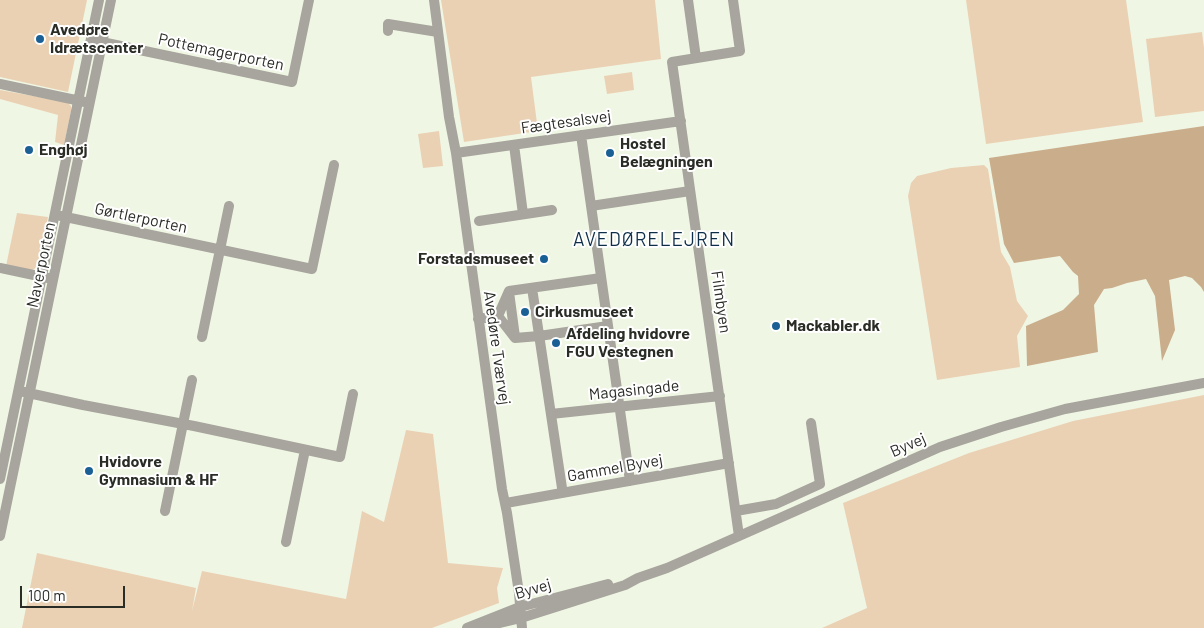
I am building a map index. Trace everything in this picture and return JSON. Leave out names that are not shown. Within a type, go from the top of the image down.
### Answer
[{"type":"street","name":"Naverporten","points":[[0,479],[24,392],[48,278],[66,217],[84,102],[91,40],[99,0]]},
{"type":"street","name":"Naverporten","points":[[48,278],[55,215],[84,102],[102,42],[111,0]]},
{"type":"street","name":"Pottemagerporten","points":[[91,40],[292,82],[309,0]]},
{"type":"street","name":"Avedøre Tværvej","points":[[434,0],[502,488],[506,503],[521,623]]},
{"type":"street","points":[[688,0],[696,58]]},
{"type":"street","name":"Filmbyen","points":[[733,0],[740,51],[672,62],[739,536]]},
{"type":"street","points":[[388,31],[388,24],[438,32]]},
{"type":"street","points":[[0,84],[84,102]]},
{"type":"street","name":"Fægtesalsvej","points":[[456,153],[680,121]]},
{"type":"street","points":[[581,135],[630,481]]},
{"type":"street","points":[[514,145],[523,214]]},
{"type":"street","name":"Gørtlerporten","points":[[55,215],[312,269],[334,165]]},
{"type":"street","points":[[591,206],[690,191]]},
{"type":"street","points":[[202,337],[229,206]]},
{"type":"street","points":[[479,221],[552,210]]},
{"type":"street","points":[[0,268],[48,278]]},
{"type":"street","points":[[509,291],[601,278]]},
{"type":"street","points":[[532,288],[562,488]]},
{"type":"street","points":[[498,316],[509,291]]},
{"type":"street","points":[[509,291],[515,338]]},
{"type":"street","points":[[478,319],[498,316]]},
{"type":"street","points":[[498,316],[515,338]]},
{"type":"street","points":[[515,338],[608,326]]},
{"type":"street","points":[[165,511],[192,380]]},
{"type":"street","name":"Byvej","points":[[467,628],[520,607],[638,578],[667,568],[949,444],[1065,409],[1204,383]]},
{"type":"street","points":[[24,392],[340,457],[353,394]]},
{"type":"street","name":"Magasingade","points":[[551,414],[720,396]]},
{"type":"street","points":[[736,511],[776,504],[820,484],[811,423]]},
{"type":"street","points":[[286,542],[305,450]]},
{"type":"street","name":"Naverporten","points":[[0,536],[7,454]]},
{"type":"street","name":"Gammel Byvej","points":[[506,503],[729,463]]},
{"type":"street","name":"Byvej","points":[[478,628],[521,623],[625,585],[638,578]]},
{"type":"shaded area","name":"Avedøre Idrætscenter","points":[[0,0],[87,0],[68,92],[0,77]]},
{"type":"shaded area","points":[[441,0],[655,0],[661,59],[531,77],[538,131],[464,142]]},
{"type":"shaded area","points":[[966,0],[1126,0],[1143,122],[986,144]]},
{"type":"shaded area","points":[[1202,32],[1204,48],[1204,111],[1155,117],[1146,39]]},
{"type":"shaded area","points":[[632,72],[634,90],[607,94],[604,76]]},
{"type":"shaded area","points":[[0,90],[67,102],[71,106],[71,111],[64,145],[55,142],[58,115],[0,99]]},
{"type":"shaded area","points":[[1204,126],[1204,292],[1192,278],[1185,276],[1169,280],[1175,330],[1162,361],[1155,296],[1146,279],[1104,289],[1094,305],[1098,352],[1027,366],[1026,326],[1063,310],[1079,294],[1078,276],[1060,256],[1014,263],[1004,244],[989,158]]},
{"type":"shaded area","points":[[439,131],[443,166],[423,168],[418,134]]},
{"type":"shaded area","points":[[984,165],[988,169],[1001,252],[1010,267],[1017,301],[1028,316],[1017,336],[1020,367],[937,380],[908,196],[911,183],[917,176],[951,168]]},
{"type":"shaded area","points":[[17,213],[48,217],[38,267],[30,271],[6,266]]},
{"type":"shaded area","points":[[1204,395],[1204,628],[822,628],[867,608],[843,503],[969,453],[1073,421]]},
{"type":"shaded area","points":[[406,430],[433,434],[448,563],[503,568],[497,588],[499,603],[432,628],[22,628],[37,553],[196,588],[192,611],[202,571],[346,599],[362,511],[384,522]]},
{"type":"place","name":"Avedøre Idrætscenter","points":[[40,39]]},
{"type":"place","name":"Enghøj","points":[[29,150]]},
{"type":"place","name":"Hostel Belægningen","points":[[610,153]]},
{"type":"place","name":"Forstadsmuseet","points":[[544,259]]},
{"type":"place","name":"Cirkusmuseet","points":[[525,312]]},
{"type":"place","name":"Mackabler.dk","points":[[776,326]]},
{"type":"place","name":"Afdeling hvidovre FGU Vestegnen","points":[[556,343]]},
{"type":"place","name":"Hvidovre Gymnasium & HF","points":[[89,471]]},
{"type":"district","name":"AVEDØRELEJREN","points":[[654,240]]}]
